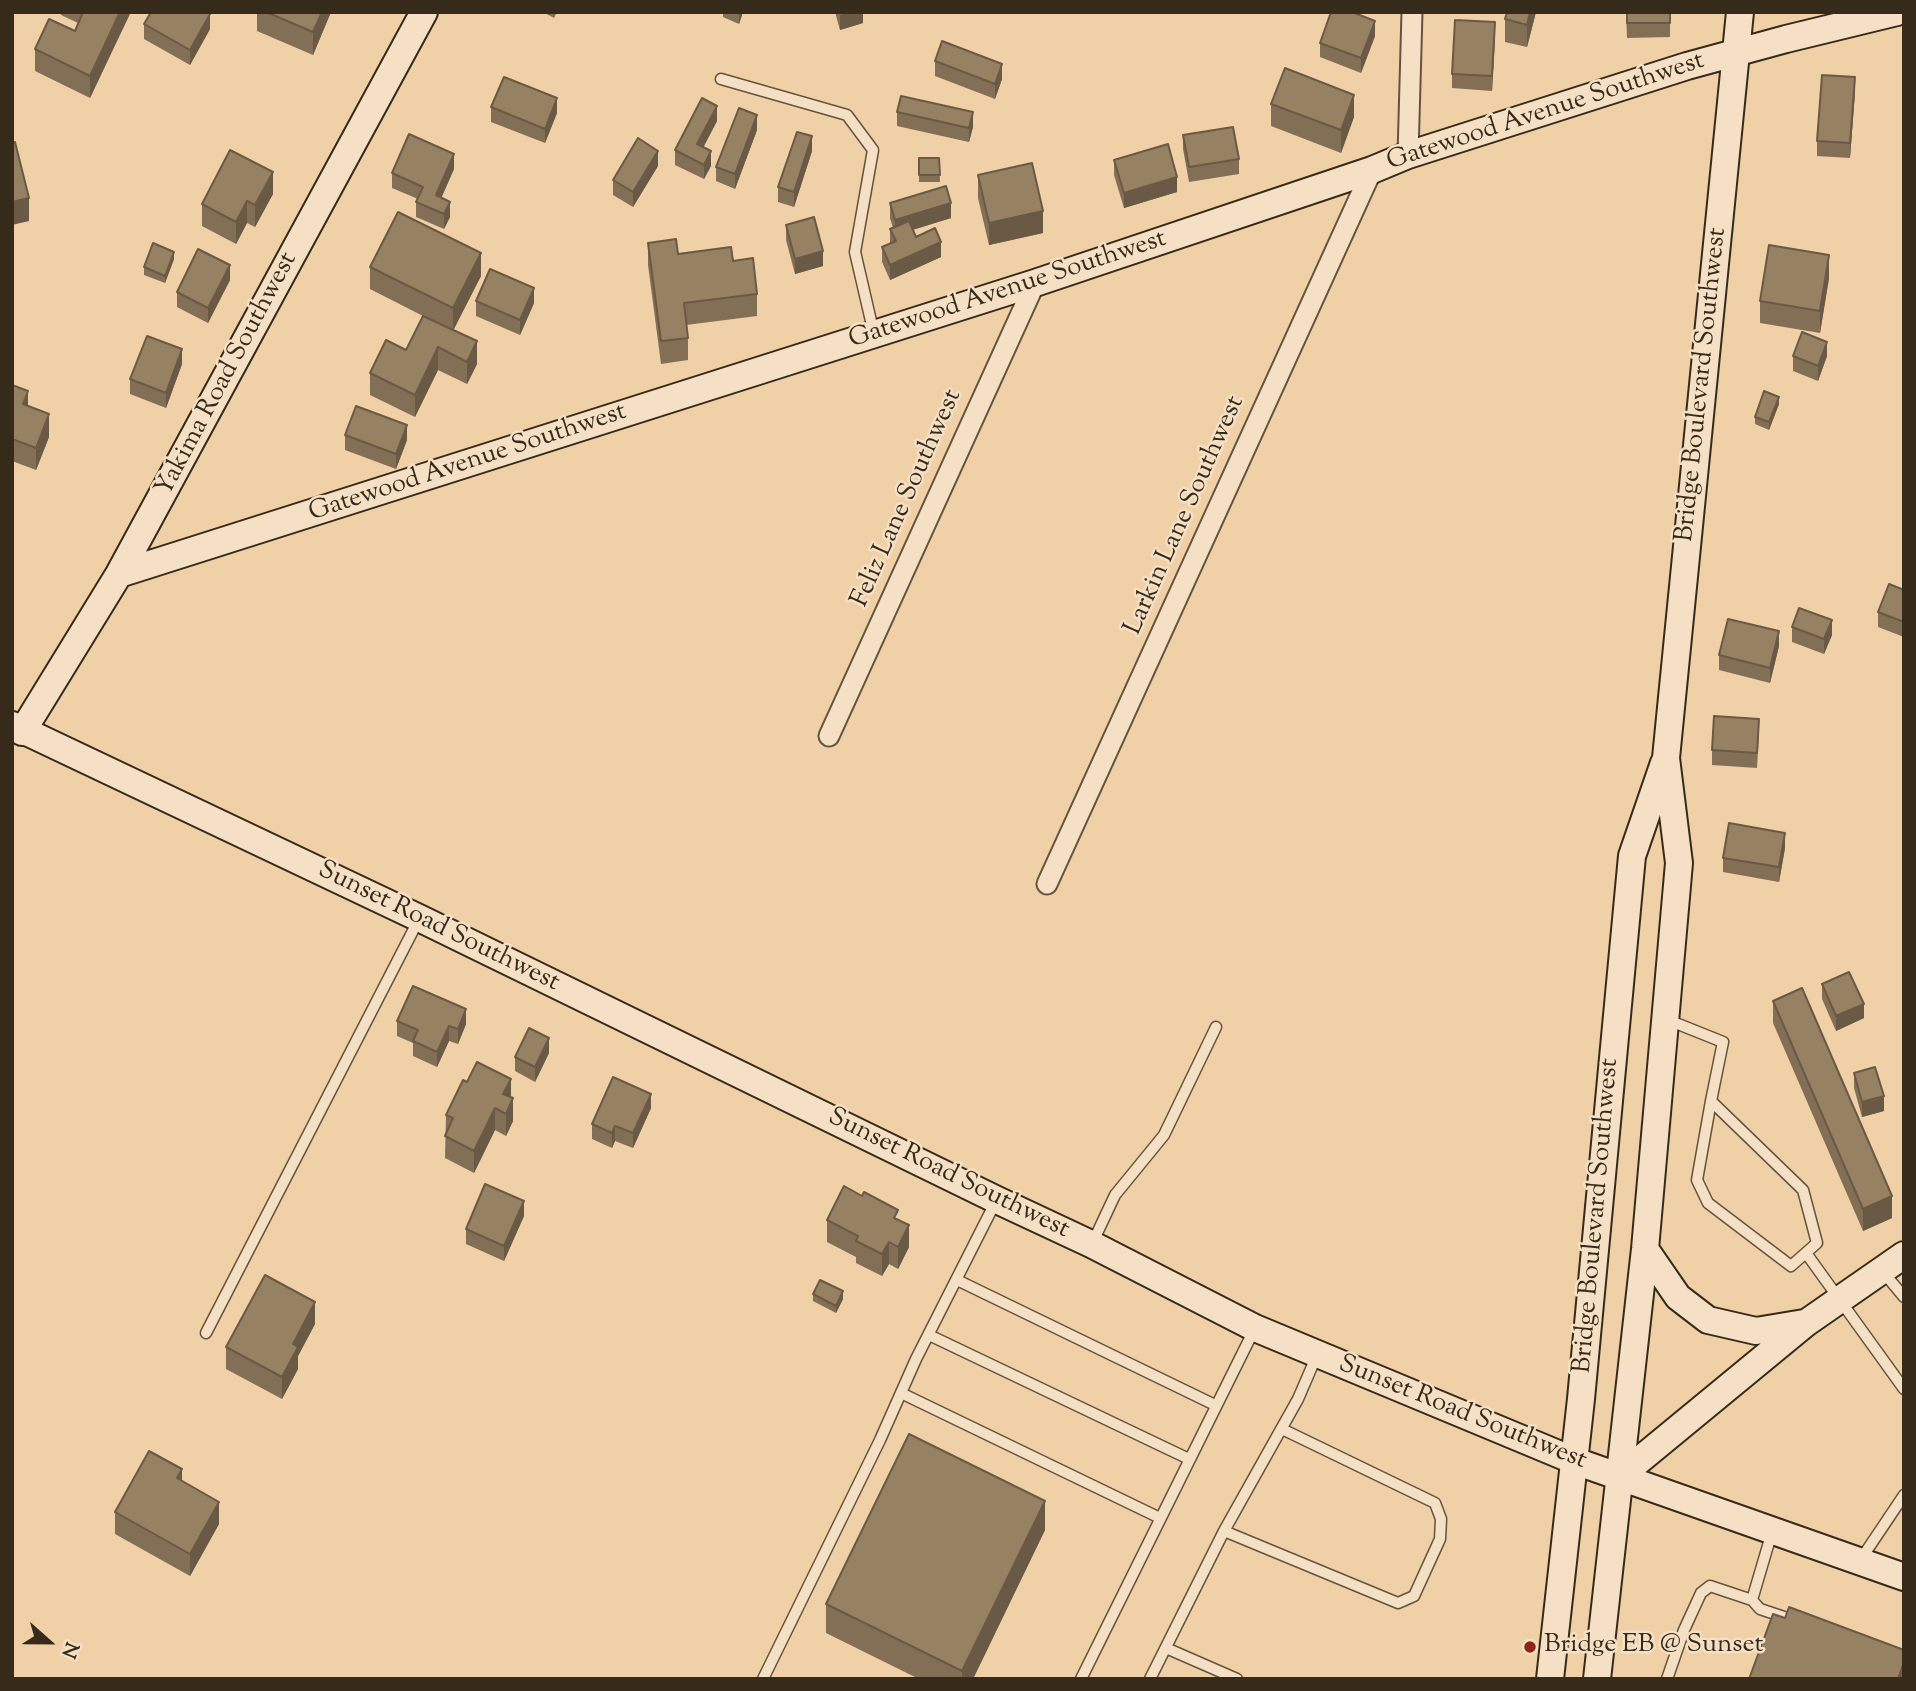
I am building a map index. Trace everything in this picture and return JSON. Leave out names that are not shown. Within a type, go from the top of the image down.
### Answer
[{"type":"street","name":"Yakima Road Southwest","points":[[17,728],[119,574],[424,12]]},
{"type":"street","points":[[1408,155],[1412,12]]},
{"type":"street","name":"Bridge Boulevard Southwest","points":[[1597,1679],[1645,1249],[1679,863],[1666,758],[1740,12]]},
{"type":"street","name":"Gatewood Avenue Southwest","points":[[119,574],[1035,283],[1372,170],[1408,155],[1736,52],[1897,12]]},
{"type":"street","name":"Larkin Lane Southwest","points":[[1047,884],[1372,170]]},
{"type":"street","name":"Feliz Lane Southwest","points":[[829,736],[1035,283]]},
{"type":"street","name":"Sunset Road Southwest","points":[[17,728],[419,918],[1091,1244],[1255,1328],[1575,1461],[1904,1577]]},
{"type":"street","name":"Bridge Boulevard Southwest","points":[[1550,1679],[1575,1461],[1632,856],[1666,758]]},
{"type":"street","points":[[1645,1249],[1678,1297],[1708,1321],[1756,1331],[1806,1323]]},
{"type":"street","points":[[1619,1477],[1806,1323],[1904,1255]]},
{"type":"lane","points":[[721,79],[847,116],[873,150],[855,252],[874,334]]},
{"type":"lane","points":[[206,1333],[419,918]]},
{"type":"lane","points":[[1665,1018],[1723,1042],[1697,1180],[1708,1203],[1791,1266],[1817,1243],[1803,1190],[1712,1101]]},
{"type":"lane","points":[[1091,1244],[1115,1195],[1164,1135],[1216,1027]]},
{"type":"lane","points":[[763,1679],[997,1200]]},
{"type":"lane","points":[[1806,1253],[1904,1389]]},
{"type":"lane","points":[[1882,1270],[1904,1297]]},
{"type":"lane","points":[[957,1280],[1216,1405]]},
{"type":"lane","points":[[1081,1679],[1255,1328]]},
{"type":"lane","points":[[929,1335],[1189,1459]]},
{"type":"lane","points":[[1150,1679],[1224,1531],[1298,1399],[1317,1354]]},
{"type":"lane","points":[[901,1393],[1160,1518]]},
{"type":"lane","points":[[1224,1531],[1398,1603],[1414,1596],[1440,1539],[1441,1519],[1435,1503],[1282,1429]]},
{"type":"lane","points":[[1859,1562],[1904,1496]]},
{"type":"lane","points":[[1752,1600],[1773,1531]]},
{"type":"lane","points":[[1667,1679],[1684,1630],[1702,1593],[1710,1586],[1752,1600],[1760,1609],[1801,1622]]},
{"type":"lane","points":[[1166,1648],[1237,1679]]},
{"type":"building","points":[[83,12],[120,12],[90,76],[35,49],[49,19],[75,31]]},
{"type":"building","points":[[151,12],[210,14],[190,50],[144,24]]},
{"type":"building","points":[[266,12],[322,12],[313,32]]},
{"type":"building","points":[[1331,12],[1352,12],[1375,21],[1361,58],[1320,43]]},
{"type":"building","points":[[1507,12],[1530,12],[1527,25],[1505,19]]},
{"type":"building","points":[[1627,12],[1670,12],[1670,23],[1627,23]]},
{"type":"building","points":[[1455,20],[1495,22],[1492,76],[1452,74]]},
{"type":"building","points":[[942,41],[1002,64],[995,84],[935,61]]},
{"type":"building","points":[[1285,68],[1354,95],[1341,130],[1271,104]]},
{"type":"building","points":[[1822,75],[1855,77],[1850,143],[1817,141]]},
{"type":"building","points":[[504,77],[557,98],[545,129],[491,107]]},
{"type":"building","points":[[901,96],[973,112],[969,128],[897,112]]},
{"type":"building","points":[[702,98],[717,106],[697,144],[711,151],[704,165],[675,150]]},
{"type":"building","points":[[739,108],[757,115],[735,174],[716,167]]},
{"type":"building","points":[[1233,127],[1239,159],[1189,167],[1183,135]]},
{"type":"building","points":[[797,132],[812,136],[794,192],[778,187]]},
{"type":"building","points":[[409,134],[454,154],[436,195],[450,202],[444,214],[416,202],[423,187],[392,173]]},
{"type":"building","points":[[638,138],[658,151],[633,192],[613,180]]},
{"type":"building","points":[[15,142],[29,198],[12,202],[12,143]]},
{"type":"building","points":[[1168,144],[1177,177],[1124,193],[1114,160]]},
{"type":"building","points":[[230,150],[273,172],[255,205],[247,201],[236,222],[202,204]]},
{"type":"building","points":[[919,158],[939,158],[940,175],[919,175]]},
{"type":"building","points":[[1032,163],[1043,211],[989,223],[978,175]]},
{"type":"building","points":[[946,186],[951,203],[895,220],[890,203]]},
{"type":"building","points":[[398,212],[481,253],[453,308],[370,267]]},
{"type":"building","points":[[814,217],[823,251],[795,259],[786,225]]},
{"type":"building","points":[[909,221],[916,237],[935,228],[941,242],[890,265],[882,247],[896,241],[890,229]]},
{"type":"building","points":[[676,239],[678,254],[731,247],[733,261],[753,258],[757,294],[684,303],[688,338],[661,341],[648,243]]},
{"type":"building","points":[[153,243],[174,252],[165,276],[144,267]]},
{"type":"building","points":[[1769,245],[1829,255],[1820,311],[1760,301]]},
{"type":"building","points":[[198,249],[230,265],[208,308],[177,292]]},
{"type":"building","points":[[490,269],[534,288],[520,320],[476,301]]},
{"type":"building","points":[[423,316],[477,341],[467,362],[438,347],[415,395],[370,373],[386,340],[406,350]]},
{"type":"building","points":[[1802,332],[1827,342],[1818,366],[1793,356]]},
{"type":"building","points":[[147,336],[182,349],[166,393],[130,379]]},
{"type":"building","points":[[12,385],[28,391],[23,404],[49,414],[36,448],[12,439]]},
{"type":"building","points":[[1764,391],[1779,397],[1769,422],[1755,417]]},
{"type":"building","points":[[356,406],[407,425],[396,454],[345,435]]},
{"type":"building","points":[[1889,584],[1904,590],[1904,622],[1878,612]]},
{"type":"building","points":[[1799,608],[1832,620],[1824,639],[1792,627]]},
{"type":"building","points":[[1728,619],[1779,631],[1770,668],[1719,655]]},
{"type":"building","points":[[1714,716],[1759,719],[1757,753],[1712,750]]},
{"type":"building","points":[[1729,823],[1785,833],[1779,867],[1723,858]]},
{"type":"building","points":[[1849,972],[1864,1004],[1836,1016],[1822,984]]},
{"type":"building","points":[[413,986],[466,1009],[458,1029],[449,1026],[437,1052],[413,1041],[418,1030],[397,1021]]},
{"type":"building","points":[[1802,988],[1892,1196],[1863,1209],[1773,1001]]},
{"type":"building","points":[[529,1028],[549,1038],[535,1067],[515,1057]]},
{"type":"building","points":[[477,1062],[511,1079],[503,1094],[513,1098],[506,1114],[495,1108],[474,1151],[445,1136],[453,1118],[446,1115],[463,1080],[467,1082]]},
{"type":"building","points":[[1875,1067],[1884,1096],[1862,1102],[1854,1073]]},
{"type":"building","points":[[613,1077],[651,1094],[633,1133],[615,1126],[612,1133],[592,1124]]},
{"type":"building","points":[[485,1184],[524,1201],[504,1246],[466,1229]]},
{"type":"building","points":[[844,1186],[862,1196],[864,1192],[898,1210],[894,1218],[909,1225],[898,1247],[889,1242],[882,1254],[856,1241],[858,1236],[827,1220]]},
{"type":"building","points":[[265,1275],[315,1302],[293,1344],[298,1347],[282,1377],[226,1347]]},
{"type":"building","points":[[820,1280],[843,1291],[836,1306],[813,1294]]},
{"type":"building","points":[[909,1434],[1045,1501],[962,1671],[826,1604]]},
{"type":"building","points":[[149,1451],[182,1469],[177,1478],[219,1502],[190,1554],[115,1512]]},
{"type":"building","points":[[1789,1607],[1904,1650],[1904,1662],[1898,1679],[1749,1679],[1773,1614],[1785,1618]]},
{"type":"place","name":"Bridge EB @ Sunset","points":[[1530,1647]]}]
